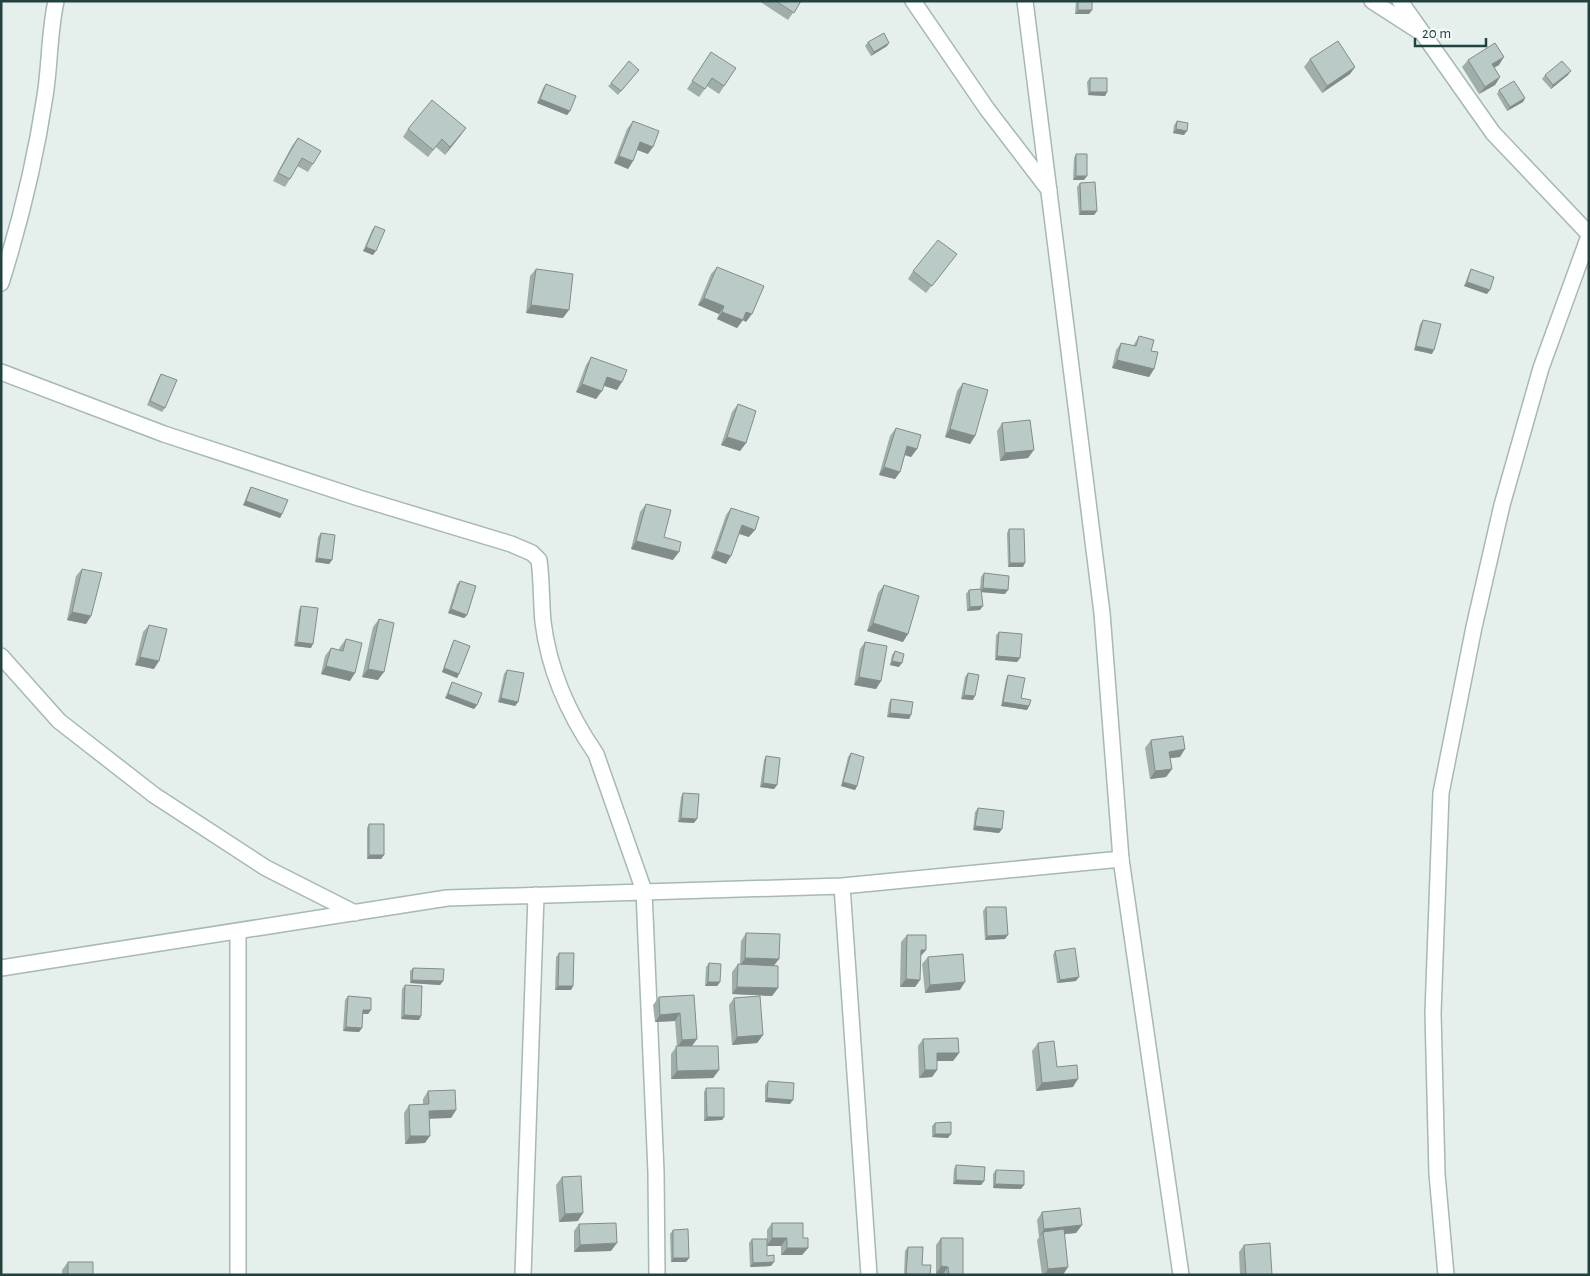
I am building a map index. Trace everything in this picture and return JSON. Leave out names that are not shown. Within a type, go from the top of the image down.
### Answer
[{"type":"street","points":[[1,283],[11,252],[45,96],[50,34],[56,1]]},
{"type":"street","points":[[913,1],[987,109],[1049,190]]},
{"type":"street","points":[[1025,1],[1102,613],[1121,859],[1181,1275]]},
{"type":"street","points":[[1372,1],[1422,33]]},
{"type":"street","points":[[1400,1],[1493,133],[1589,235],[1541,368],[1502,505],[1474,627],[1441,793],[1433,1013],[1437,1174],[1446,1275]]},
{"type":"street","points":[[1,372],[164,434],[358,498],[504,541],[532,553],[539,560],[543,623],[552,666],[562,696],[596,754],[644,891],[656,1172],[657,1275]]},
{"type":"street","points":[[1,656],[59,721],[154,795],[266,868],[355,913]]},
{"type":"street","points":[[1,968],[447,898],[842,886],[1121,859]]},
{"type":"street","points":[[842,886],[870,1275]]},
{"type":"street","points":[[523,1275],[536,895]]},
{"type":"street","points":[[238,931],[238,1275]]},
{"type":"building","points":[[776,1],[801,1],[794,13]]},
{"type":"building","points":[[1078,1],[1092,1],[1092,10],[1078,10]]},
{"type":"building","points":[[884,33],[889,43],[874,52],[868,42]]},
{"type":"building","points":[[1338,41],[1355,67],[1327,86],[1310,59]]},
{"type":"building","points":[[1495,43],[1504,57],[1492,64],[1500,77],[1485,87],[1468,60]]},
{"type":"building","points":[[711,52],[736,68],[724,86],[712,78],[705,89],[692,81]]},
{"type":"building","points":[[629,61],[639,70],[621,91],[611,83]]},
{"type":"building","points":[[1562,61],[1571,71],[1553,85],[1545,75]]},
{"type":"building","points":[[1090,78],[1107,78],[1107,92],[1090,92]]},
{"type":"building","points":[[1514,81],[1525,98],[1510,107],[1499,90]]},
{"type":"building","points":[[546,84],[576,96],[570,111],[540,99]]},
{"type":"building","points":[[432,100],[466,128],[450,147],[442,139],[433,150],[408,129]]},
{"type":"building","points":[[633,121],[659,131],[653,147],[640,142],[633,161],[619,156]]},
{"type":"building","points":[[1177,121],[1188,123],[1187,131],[1176,129]]},
{"type":"building","points":[[298,138],[321,151],[313,164],[302,158],[290,179],[278,173]]},
{"type":"building","points":[[1076,154],[1087,154],[1087,176],[1076,176]]},
{"type":"building","points":[[1095,182],[1097,211],[1081,211],[1080,183]]},
{"type":"building","points":[[375,226],[385,230],[376,251],[366,247]]},
{"type":"building","points":[[938,240],[957,254],[932,286],[913,271]]},
{"type":"building","points":[[717,267],[764,286],[752,314],[746,312],[743,320],[722,312],[724,306],[704,298]]},
{"type":"building","points":[[536,269],[573,274],[569,310],[531,305]]},
{"type":"building","points":[[1471,269],[1494,277],[1490,290],[1467,282]]},
{"type":"building","points":[[1423,320],[1441,324],[1434,350],[1416,346]]},
{"type":"building","points":[[1139,336],[1154,340],[1151,351],[1158,352],[1154,369],[1117,360],[1121,343],[1136,346]]},
{"type":"building","points":[[591,357],[627,370],[622,382],[607,377],[602,391],[582,384]]},
{"type":"building","points":[[161,374],[177,380],[165,408],[150,401]]},
{"type":"building","points":[[963,383],[988,390],[975,436],[950,429]]},
{"type":"building","points":[[738,404],[756,411],[746,443],[727,437]]},
{"type":"building","points":[[1030,420],[1034,450],[1005,453],[1002,423]]},
{"type":"building","points":[[896,428],[921,435],[917,449],[907,446],[900,472],[884,467]]},
{"type":"building","points":[[251,487],[288,500],[282,514],[246,501]]},
{"type":"building","points":[[646,504],[671,510],[664,537],[681,542],[679,552],[636,541]]},
{"type":"building","points":[[731,508],[759,517],[755,530],[742,525],[731,556],[716,551]]},
{"type":"building","points":[[1009,529],[1024,529],[1025,563],[1010,563]]},
{"type":"building","points":[[321,533],[335,535],[332,560],[317,558]]},
{"type":"building","points":[[82,569],[102,573],[91,616],[72,612]]},
{"type":"building","points":[[984,573],[1009,576],[1008,590],[983,588]]},
{"type":"building","points":[[460,581],[476,586],[467,615],[451,609]]},
{"type":"building","points":[[884,585],[919,596],[908,634],[873,623]]},
{"type":"building","points":[[981,589],[983,606],[970,607],[969,590]]},
{"type":"building","points":[[301,606],[318,608],[313,644],[297,642]]},
{"type":"building","points":[[379,619],[394,623],[384,672],[368,669]]},
{"type":"building","points":[[149,625],[167,629],[159,661],[140,657]]},
{"type":"building","points":[[999,632],[1022,634],[1020,658],[997,656]]},
{"type":"building","points":[[346,639],[362,643],[355,673],[326,666],[331,648],[343,651]]},
{"type":"building","points":[[454,640],[470,646],[459,674],[444,668]]},
{"type":"building","points":[[865,642],[887,646],[881,681],[859,677]]},
{"type":"building","points":[[895,651],[904,654],[902,663],[892,661]]},
{"type":"building","points":[[507,670],[524,673],[518,702],[501,698]]},
{"type":"building","points":[[968,673],[979,675],[975,696],[964,695]]},
{"type":"building","points":[[1008,675],[1025,678],[1021,698],[1031,700],[1029,706],[1003,702]]},
{"type":"building","points":[[452,682],[482,693],[477,705],[448,694]]},
{"type":"building","points":[[891,699],[913,702],[911,715],[890,713]]},
{"type":"building","points":[[1183,736],[1185,749],[1169,752],[1172,769],[1155,771],[1151,740]]},
{"type":"building","points":[[851,753],[864,757],[857,786],[843,782]]},
{"type":"building","points":[[766,756],[780,758],[777,785],[763,783]]},
{"type":"building","points":[[683,793],[699,794],[697,819],[681,818]]},
{"type":"building","points":[[978,808],[1004,811],[1002,829],[975,826]]},
{"type":"building","points":[[369,824],[384,824],[384,855],[369,855]]},
{"type":"building","points":[[986,907],[1006,907],[1008,935],[987,936]]},
{"type":"building","points":[[746,933],[780,934],[779,959],[745,958]]},
{"type":"building","points":[[907,935],[926,935],[926,950],[921,950],[920,980],[906,979]]},
{"type":"building","points":[[1075,948],[1079,977],[1060,980],[1055,951]]},
{"type":"building","points":[[559,953],[574,953],[573,986],[558,986]]},
{"type":"building","points":[[963,954],[965,982],[930,985],[928,957]]},
{"type":"building","points":[[709,963],[721,964],[720,982],[708,982]]},
{"type":"building","points":[[738,964],[778,966],[778,988],[737,987]]},
{"type":"building","points":[[413,968],[444,969],[443,981],[412,980]]},
{"type":"building","points":[[405,985],[422,986],[421,1016],[404,1015]]},
{"type":"building","points":[[694,995],[697,1039],[682,1040],[680,1013],[660,1015],[659,997]]},
{"type":"building","points":[[348,996],[371,998],[371,1010],[363,1010],[362,1028],[346,1027]]},
{"type":"building","points":[[760,996],[763,1035],[737,1037],[734,998]]},
{"type":"building","points":[[958,1038],[959,1053],[937,1053],[937,1070],[925,1070],[923,1039]]},
{"type":"building","points":[[1054,1041],[1057,1067],[1077,1065],[1078,1079],[1042,1083],[1038,1043]]},
{"type":"building","points":[[676,1046],[718,1046],[719,1070],[677,1071]]},
{"type":"building","points":[[768,1081],[794,1083],[793,1100],[767,1098]]},
{"type":"building","points":[[706,1088],[724,1088],[724,1117],[707,1117]]},
{"type":"building","points":[[455,1090],[456,1110],[429,1111],[430,1136],[410,1136],[409,1105],[429,1104],[428,1091]]},
{"type":"building","points":[[951,1122],[951,1134],[935,1134],[935,1123]]},
{"type":"building","points":[[956,1165],[985,1167],[984,1181],[956,1180]]},
{"type":"building","points":[[996,1170],[1024,1171],[1024,1185],[995,1184]]},
{"type":"building","points":[[581,1176],[583,1213],[565,1214],[562,1177]]},
{"type":"building","points":[[1080,1208],[1082,1225],[1044,1229],[1042,1212]]},
{"type":"building","points":[[616,1223],[617,1243],[580,1245],[579,1224]]},
{"type":"building","points":[[772,1223],[803,1223],[803,1238],[808,1238],[808,1248],[787,1248],[787,1238],[772,1238]]},
{"type":"building","points":[[688,1229],[689,1258],[673,1258],[673,1230]]},
{"type":"building","points":[[1064,1229],[1068,1267],[1048,1269],[1043,1232]]},
{"type":"building","points":[[941,1238],[963,1238],[963,1275],[949,1275],[948,1267],[941,1266]]},
{"type":"building","points":[[752,1239],[767,1239],[767,1256],[774,1255],[774,1262],[753,1263]]},
{"type":"building","points":[[1270,1243],[1272,1275],[1246,1275],[1244,1245]]},
{"type":"building","points":[[908,1247],[923,1247],[922,1265],[931,1265],[930,1275],[906,1274]]},
{"type":"building","points":[[68,1262],[93,1262],[93,1275],[68,1275]]}]
